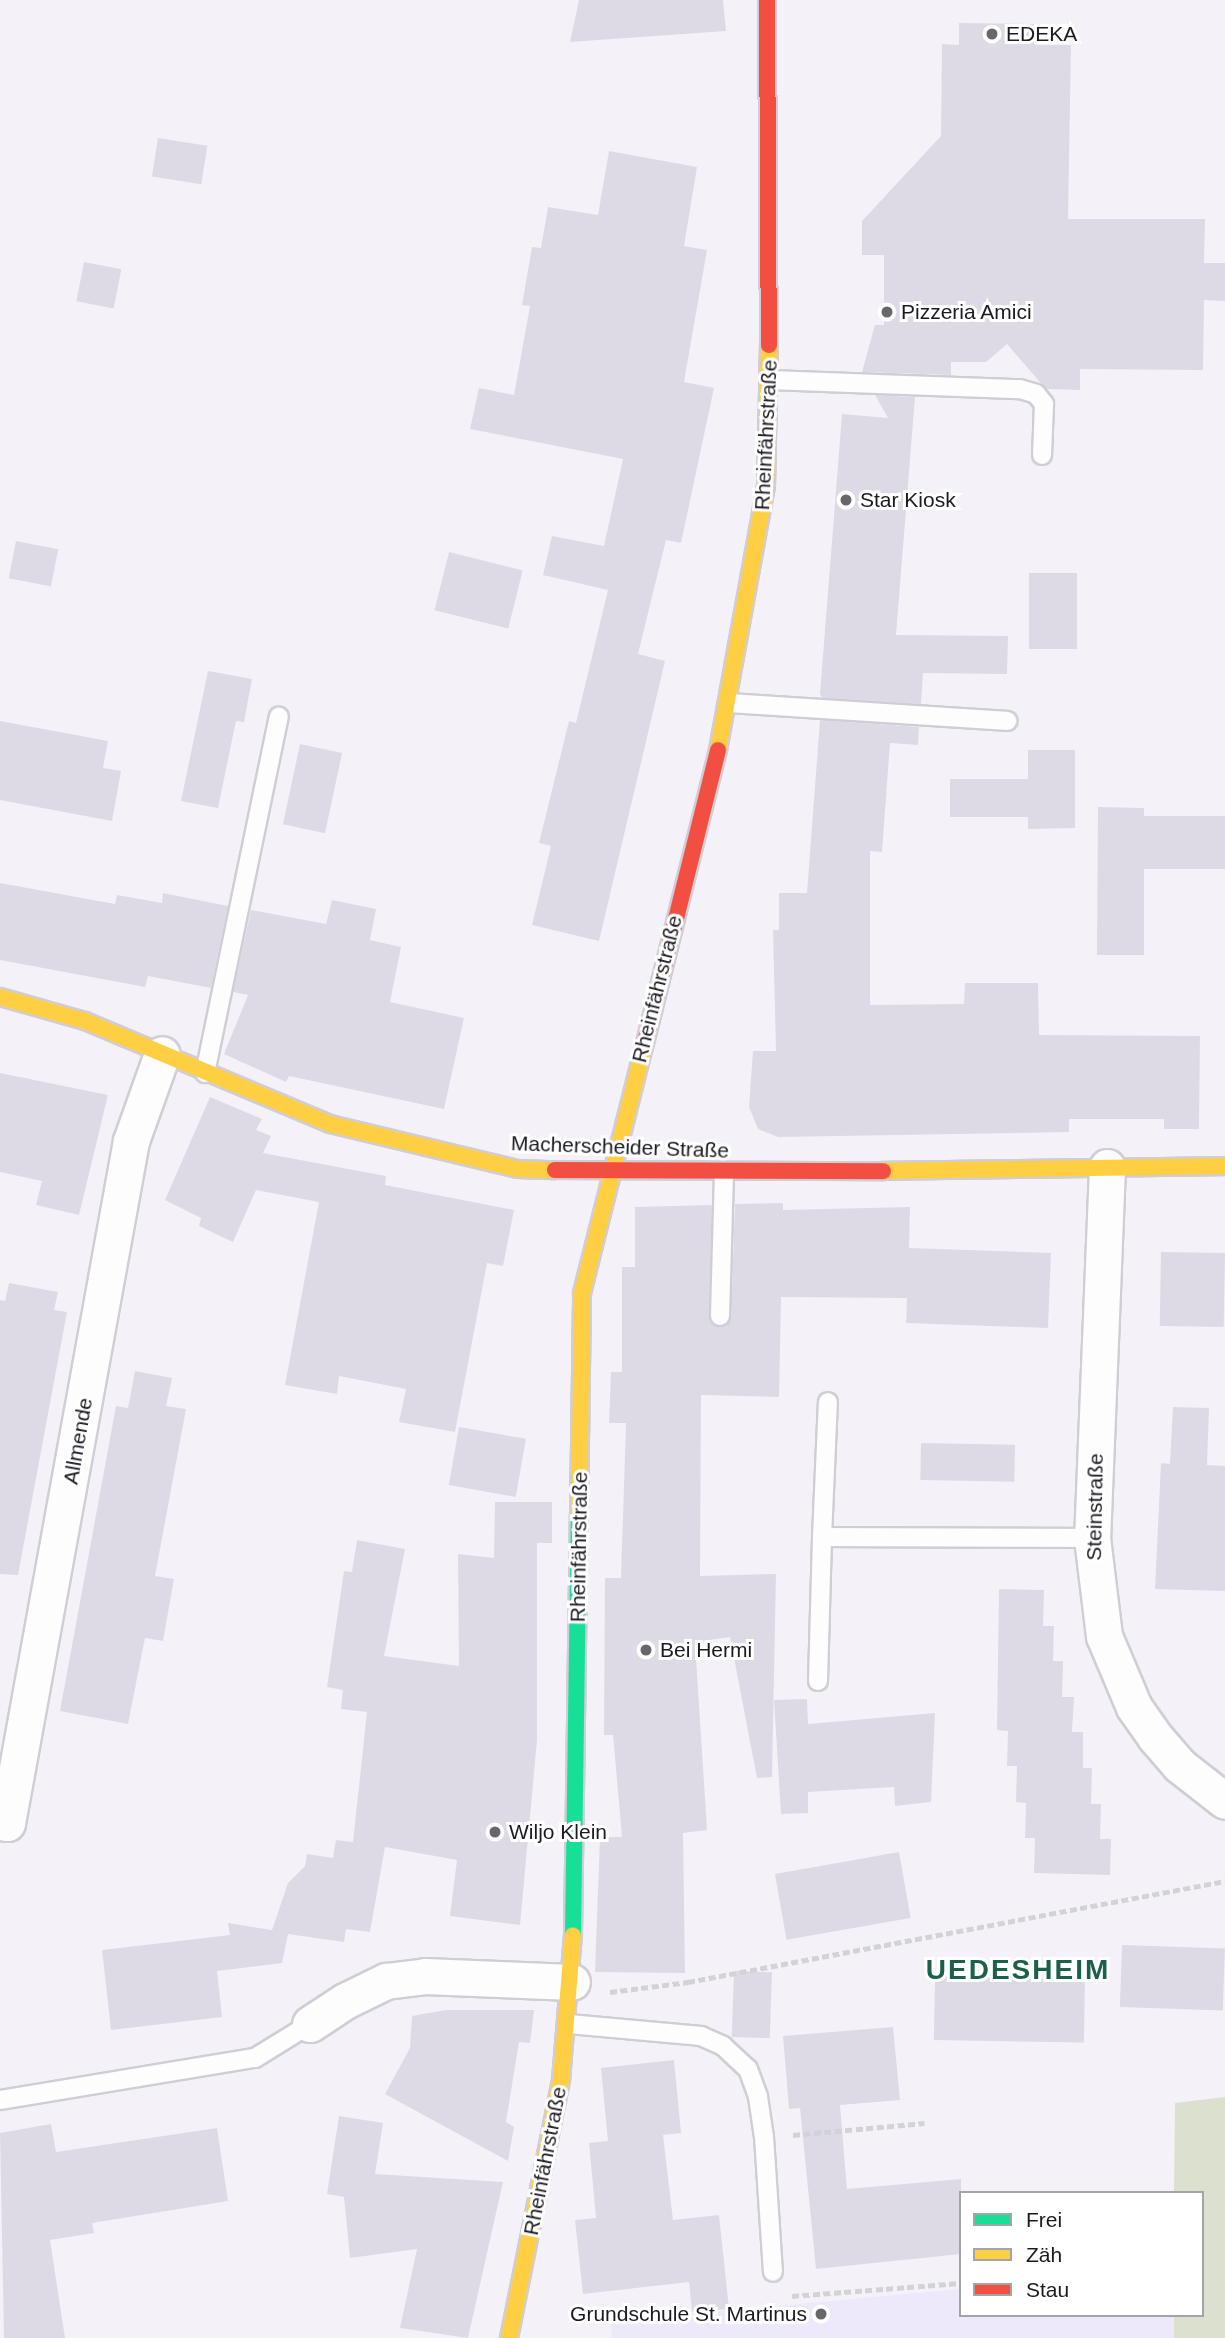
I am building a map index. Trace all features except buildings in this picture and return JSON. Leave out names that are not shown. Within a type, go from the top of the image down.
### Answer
[{"type":"street","name":"Rheinfährstraße","points":[[509,2338],[569,2024],[572,1982],[582,1293],[730,703],[766,487],[770,380],[766,0]]},
{"type":"street","name":"Macherscheider Straße","points":[[0,997],[85,1021],[205,1074],[330,1124],[504,1166],[724,1173],[1225,1166]]},
{"type":"street","name":"Allmende","points":[[0,1822],[7,1823],[131,1141],[162,1054]]},
{"type":"street","name":"Steinstraße","points":[[1107,1167],[1092,1538],[1104,1636],[1133,1707],[1179,1765],[1225,1801]]},
{"type":"street","points":[[310,2024],[345,2000],[386,1982],[425,1976],[572,1982]]},
{"type":"lane","points":[[770,380],[1020,389],[1036,394],[1044,404],[1042,455]]},
{"type":"lane","points":[[730,703],[1007,721]]},
{"type":"lane","points":[[205,1074],[279,717]]},
{"type":"lane","points":[[720,1315],[724,1173]]},
{"type":"lane","points":[[818,1681],[828,1402]]},
{"type":"lane","points":[[822,1537],[1092,1538]]},
{"type":"lane","points":[[0,2100],[255,2058],[310,2024]]},
{"type":"lane","points":[[569,2024],[701,2036],[723,2046],[753,2078],[764,2137],[773,2273]]},
{"type":"path","points":[[572,1982],[600,1993],[688,1982],[1225,1881]]},
{"type":"path","points":[[764,2137],[924,2123]]},
{"type":"path","points":[[773,2273],[788,2297],[959,2283]]},
{"type":"shaded area","name":"Grundschule St. Martinus","points":[[959,2289],[959,2317],[1174,2317],[1174,2338],[612,2338],[611,2321]]},
{"type":"green space","points":[[1225,2097],[1225,2338],[1174,2338],[1174,2317],[1204,2317],[1204,2191],[1174,2191],[1175,2103]]},
{"type":"traffic: fast","points":[[573,1935],[579,1514]]},
{"type":"traffic: slow","points":[[718,750],[766,487],[769,345]]},
{"type":"traffic: slow","points":[[0,997],[85,1021],[330,1124],[518,1169],[555,1170]]},
{"type":"traffic: slow","points":[[579,1514],[582,1293],[644,1047]]},
{"type":"traffic: slow","points":[[883,1171],[1225,1166]]},
{"type":"traffic: slow","points":[[509,2338],[561,2080],[573,1935]]},
{"type":"traffic: jam","points":[[767,0],[769,345]]},
{"type":"traffic: jam","points":[[644,1047],[718,750]]},
{"type":"traffic: jam","points":[[555,1170],[883,1171]]},
{"type":"place","name":"EDEKA","points":[[992,34]]},
{"type":"place","name":"Pizzeria Amici","points":[[887,312]]},
{"type":"place","name":"Star Kiosk","points":[[846,500]]},
{"type":"place","name":"Bei Hermi","points":[[646,1650]]},
{"type":"place","name":"Wiljo Klein","points":[[495,1832]]},
{"type":"place","name":"Grundschule St. Martinus","points":[[821,2314]]},
{"type":"district","name":"UEDESHEIM","points":[[1018,1970]]}]
